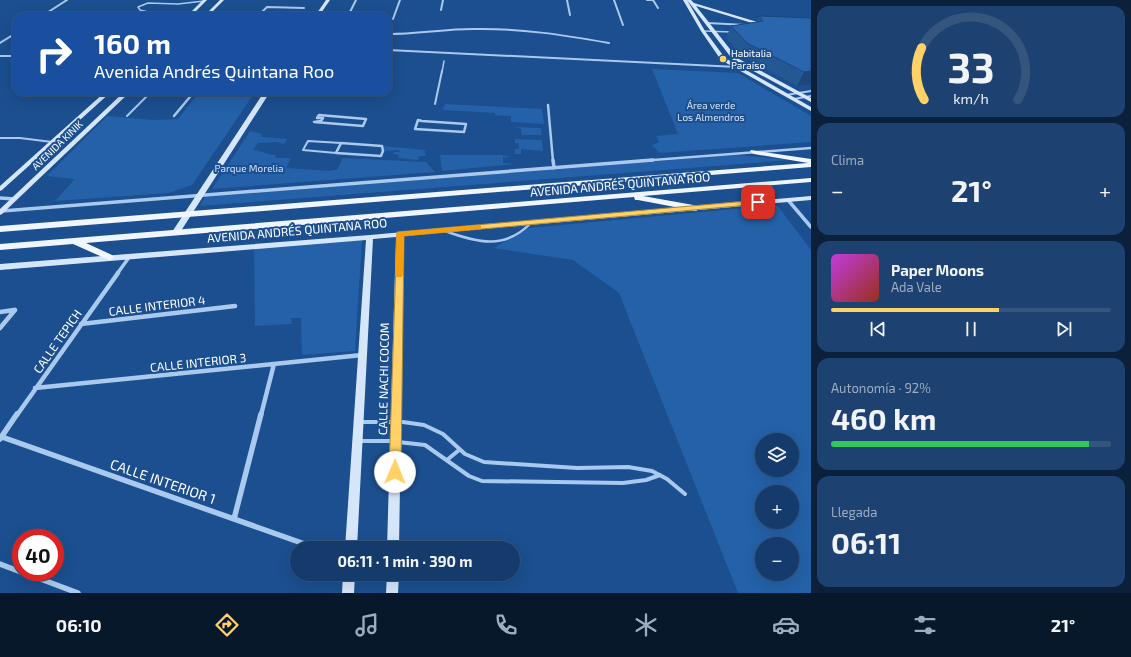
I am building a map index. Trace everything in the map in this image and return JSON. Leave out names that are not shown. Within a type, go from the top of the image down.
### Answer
[{"type":"main road","points":[[754,152],[811,161]]},
{"type":"main road","name":"AVENIDA ANDRÉS QUINTANA ROO","points":[[0,229],[186,216],[811,165]]},
{"type":"main road","name":"AVENIDA ANDRÉS QUINTANA ROO","points":[[0,247],[811,180]]},
{"type":"main road","points":[[624,195],[696,208]]},
{"type":"main road","points":[[75,241],[109,257]]},
{"type":"street","points":[[48,12],[67,0]]},
{"type":"street","points":[[192,12],[205,0]]},
{"type":"street","points":[[208,12],[222,0]]},
{"type":"street","points":[[320,12],[328,0]]},
{"type":"street","points":[[350,12],[356,0]]},
{"type":"street","points":[[393,19],[400,0]]},
{"type":"street","points":[[441,10],[443,0]]},
{"type":"street","points":[[567,0],[570,15]]},
{"type":"street","points":[[614,0],[623,25]]},
{"type":"street","points":[[647,0],[653,0],[658,8]]},
{"type":"street","points":[[688,2],[708,23],[735,59],[811,100]]},
{"type":"street","points":[[688,2],[766,26]]},
{"type":"street","points":[[688,2],[703,31],[722,59],[811,109]]},
{"type":"street","points":[[262,12],[267,6],[304,8]]},
{"type":"street","points":[[708,23],[766,26]]},
{"type":"street","points":[[392,34],[472,29],[535,31],[609,43]]},
{"type":"street","points":[[0,43],[12,36]]},
{"type":"street","points":[[392,50],[737,67]]},
{"type":"street","points":[[0,56],[12,56]]},
{"type":"street","name":"AVENIDA KINIK","points":[[1,212],[122,96]]},
{"type":"street","points":[[174,116],[191,96]]},
{"type":"street","points":[[176,232],[264,96]]},
{"type":"street","points":[[102,97],[120,98]]},
{"type":"street","name":"AVENIDA KINIK","points":[[0,189],[102,97]]},
{"type":"street","points":[[548,105],[554,168]]},
{"type":"street","points":[[319,115],[366,118],[363,126],[314,122],[316,120],[322,121],[323,118],[317,118],[319,115]]},
{"type":"street","points":[[418,120],[440,122],[466,124],[464,132],[415,129],[418,120]]},
{"type":"street","points":[[336,153],[381,156],[383,151],[382,146],[341,143]]},
{"type":"street","name":"AVENIDA ANDRÉS QUINTANA ROO","points":[[1,212],[200,195],[811,148]]},
{"type":"street","points":[[0,198],[15,199]]},
{"type":"street","name":"AVENIDA ANDRÉS QUINTANA ROO","points":[[0,266],[370,237],[811,198]]},
{"type":"street","points":[[788,200],[811,227]]},
{"type":"street","name":"CALLE NACHI COCOM","points":[[393,541],[400,234]]},
{"type":"street","name":"CALLE NACHI COCOM","points":[[351,541],[370,237]]},
{"type":"street","name":"CALLE TEPICH","points":[[1,438],[130,255]]},
{"type":"street","name":"CALLE INTERIOR 4","points":[[81,324],[235,306]]},
{"type":"street","points":[[0,312],[15,310],[0,328]]},
{"type":"street","name":"CALLE INTERIOR 3","points":[[36,388],[363,355]]},
{"type":"street","points":[[234,519],[274,364]]},
{"type":"street","name":"CALLE INTERIOR 1","points":[[1,438],[296,541]]},
{"type":"street","points":[[0,564],[12,569]]},
{"type":"street","points":[[45,581],[78,593]]},
{"type":"street","points":[[348,593],[349,581]]},
{"type":"street","points":[[392,593],[393,581]]},
{"type":"lane","points":[[147,12],[140,10],[138,7],[148,3],[178,4],[205,0]]},
{"type":"lane","points":[[703,31],[736,32]]},
{"type":"lane","points":[[435,104],[444,61]]},
{"type":"lane","points":[[786,95],[811,91]]},
{"type":"lane","points":[[127,116],[147,96]]},
{"type":"lane","points":[[794,99],[811,96]]},
{"type":"lane","points":[[0,138],[20,138],[52,142]]},
{"type":"lane","points":[[308,141],[341,143],[336,153],[303,150],[308,141]]},
{"type":"lane","points":[[443,230],[476,241],[491,242],[515,239],[526,232],[533,222]]},
{"type":"lane","points":[[359,422],[396,422],[427,427],[443,434],[459,450],[470,457],[484,462],[577,468],[628,467],[652,470],[685,494]]},
{"type":"lane","points":[[357,441],[396,441],[425,445],[469,476],[482,481],[574,484],[627,483],[652,479],[660,475]]},
{"type":"lane","points":[[447,460],[459,450]]},
{"type":"green space","name":"Área verde Los Almendros","points":[[652,69],[738,73],[811,116],[811,142],[660,153],[652,145],[659,142],[656,136],[678,134]]},
{"type":"green space","points":[[196,96],[252,96],[192,185],[169,193],[55,201],[75,179],[47,176],[107,116],[153,120],[178,119]]},
{"type":"green space","points":[[445,104],[542,109],[544,124],[511,122],[511,116],[495,115],[495,113],[443,110]]},
{"type":"green space","points":[[516,127],[541,128],[542,135],[522,135],[521,129]]},
{"type":"green space","name":"Parque Morelia","points":[[250,131],[262,134],[262,137],[287,139],[284,144],[277,142],[258,143],[253,150],[275,155],[276,158],[291,158],[286,168],[331,171],[337,170],[343,158],[426,162],[435,172],[212,189]]},
{"type":"green space","points":[[515,139],[542,140],[543,151],[521,149],[521,154],[515,154],[515,149],[519,149],[519,143],[515,143]]},
{"type":"green space","points":[[382,146],[427,151],[421,152],[426,153],[425,156],[419,156],[418,160],[398,158],[399,155],[393,154],[394,152],[399,152],[400,150],[383,151]]},
{"type":"green space","points":[[440,155],[508,156],[507,158],[503,157],[503,163],[516,164],[442,171]]},
{"type":"green space","points":[[736,155],[792,160],[200,206],[205,197]]},
{"type":"green space","points":[[777,205],[811,250],[811,593],[738,593],[619,293],[573,260],[494,248],[529,228]]},
{"type":"green space","points":[[362,239],[355,351],[302,355],[301,318],[291,318],[292,324],[255,326],[254,247]]},
{"type":"building","points":[[759,16],[811,18],[811,71],[804,72],[747,43],[731,26],[763,21]]},
{"type":"slow traffic","points":[[399,275],[400,234],[478,227]]},
{"type":"place","name":"Habitalia Paraíso","points":[[723,59]]},
{"type":"route","points":[[395,472],[400,234],[758,202]]}]
